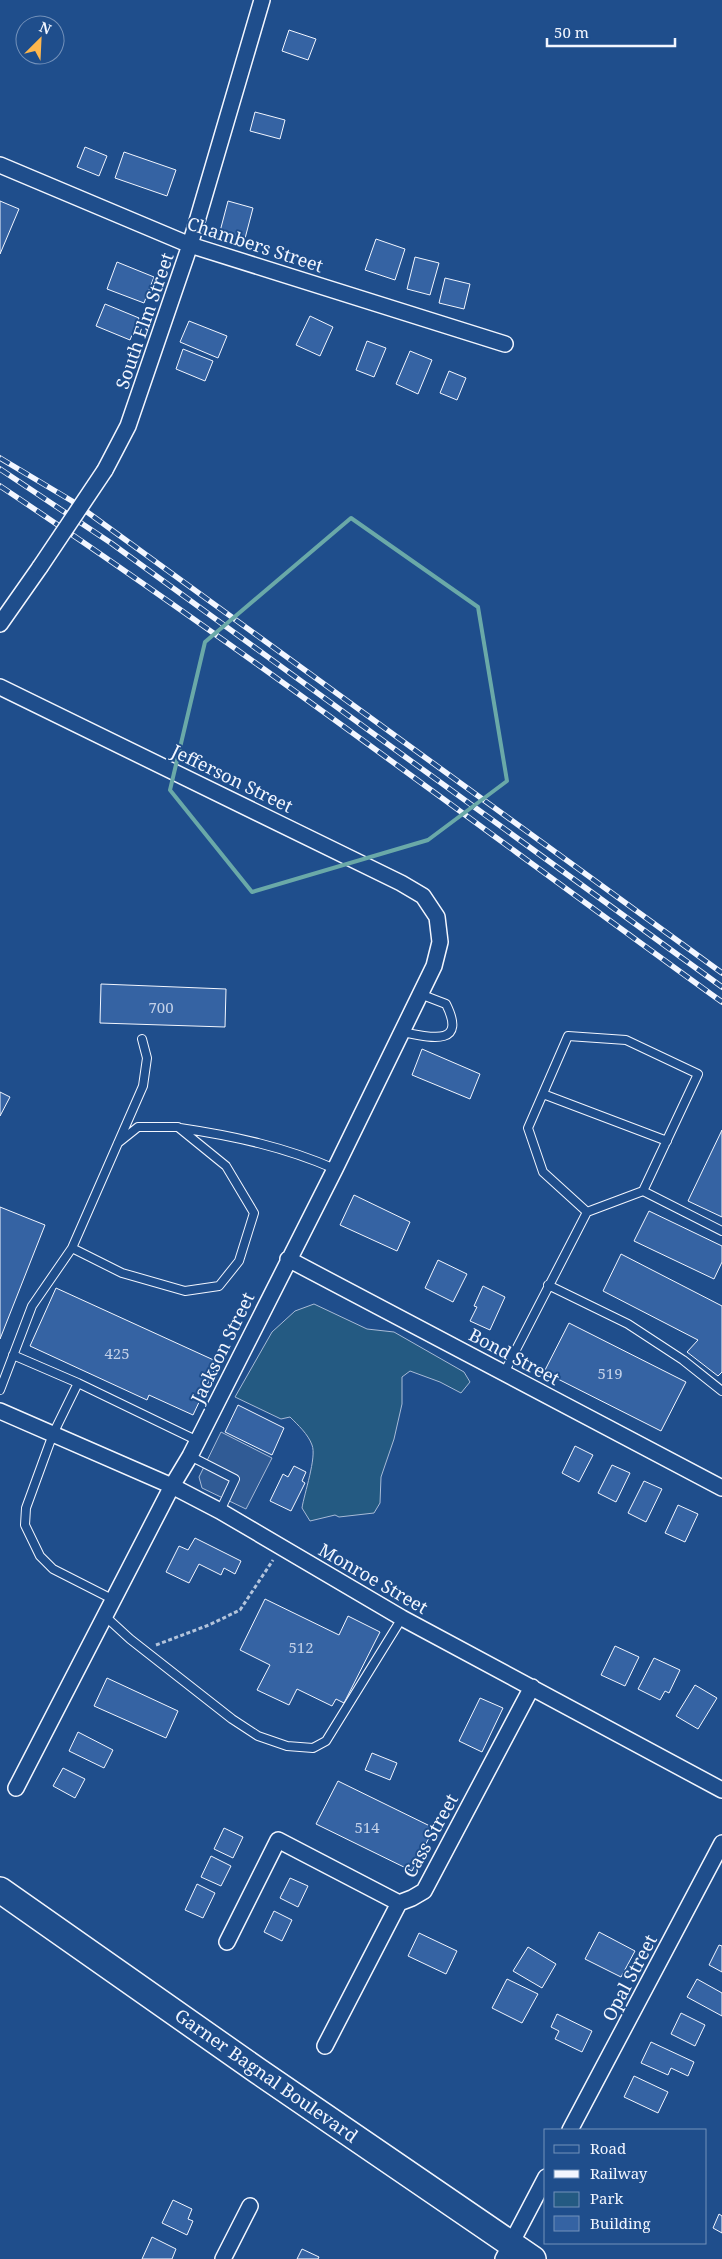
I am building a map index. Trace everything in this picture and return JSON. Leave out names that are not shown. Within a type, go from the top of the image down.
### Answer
[{"type":"highway","name":"Garner Bagnal Boulevard","points":[[0,1890],[507,2251],[534,2259]]},
{"type":"street","name":"South Elm Street","points":[[0,624],[105,470],[128,426],[190,245],[262,0]]},
{"type":"street","name":"Chambers Street","points":[[0,165],[190,245],[504,344]]},
{"type":"street","name":"Jefferson Street","points":[[0,687],[402,883],[423,896],[436,917]]},
{"type":"street","name":"Jackson Street","points":[[16,1788],[172,1486],[198,1441],[335,1169],[434,966],[440,942],[436,917]]},
{"type":"street","name":"Bond Street","points":[[288,1259],[722,1488]]},
{"type":"street","name":"Monroe Street","points":[[0,1412],[172,1486],[220,1511],[402,1618],[722,1790]]},
{"type":"street","name":"Cass Street","points":[[399,1903],[424,1891],[532,1687]]},
{"type":"street","points":[[227,1942],[278,1840],[399,1903],[325,2046]]},
{"type":"street","name":"Opal Street","points":[[571,2129],[722,1843]]},
{"type":"street","points":[[507,2251],[544,2181]]},
{"type":"street","points":[[223,2259],[250,2206]]},
{"type":"lane","points":[[402,1032],[438,1038],[445,1037],[451,1032],[453,1018],[446,1004],[420,994]]},
{"type":"lane","points":[[504,1373],[587,1212],[643,1191],[698,1074],[626,1040],[568,1036],[528,1128],[542,1172],[587,1212]]},
{"type":"lane","points":[[0,1390],[32,1306],[72,1248],[143,1086],[147,1058],[142,1039]]},
{"type":"lane","points":[[543,1094],[667,1141]]},
{"type":"lane","points":[[118,1143],[138,1126],[178,1127],[266,1144],[301,1155],[335,1169]]},
{"type":"lane","points":[[72,1248],[122,1273],[185,1290],[218,1286],[239,1261],[254,1213],[226,1166],[178,1127]]},
{"type":"lane","points":[[643,1191],[722,1231]]},
{"type":"lane","points":[[548,1285],[628,1324],[683,1360],[722,1391]]},
{"type":"lane","points":[[13,1355],[78,1383],[198,1441]]},
{"type":"lane","points":[[78,1383],[53,1434],[26,1508],[25,1525],[40,1556],[53,1569],[114,1600]]},
{"type":"lane","points":[[190,1456],[235,1479],[220,1511]]},
{"type":"lane","points":[[106,1617],[142,1649],[232,1719],[258,1736],[287,1746],[313,1748],[326,1741],[402,1618]]},
{"type":"path","points":[[142,1649],[209,1625],[240,1610],[281,1547]]},
{"type":"highlighted area","points":[[351,518],[478,607],[507,781],[428,840],[252,892],[170,790],[205,642]]},
{"type":"green space","points":[[314,1304],[367,1329],[394,1332],[464,1372],[470,1382],[461,1393],[440,1382],[410,1371],[402,1377],[402,1404],[394,1439],[381,1477],[380,1503],[374,1513],[339,1517],[335,1515],[310,1521],[302,1508],[313,1458],[312,1445],[308,1437],[290,1417],[281,1419],[235,1397],[272,1332],[295,1311]]},
{"type":"shaded area","points":[[221,1432],[272,1458],[246,1509],[202,1488],[199,1477]]},
{"type":"building","points":[[289,30],[316,39],[308,60],[282,51]]},
{"type":"building","points":[[255,112],[285,120],[280,139],[250,131]]},
{"type":"building","points":[[85,147],[107,156],[99,176],[77,167]]},
{"type":"building","points":[[124,152],[176,170],[167,196],[115,178]]},
{"type":"building","points":[[0,201],[19,209],[0,254]]},
{"type":"building","points":[[228,201],[253,208],[243,246],[218,239]]},
{"type":"building","points":[[376,239],[405,249],[395,280],[365,270]]},
{"type":"building","points":[[415,257],[439,263],[430,295],[407,289]]},
{"type":"building","points":[[117,262],[154,277],[144,303],[107,289]]},
{"type":"building","points":[[445,278],[470,284],[464,309],[439,303]]},
{"type":"building","points":[[105,304],[139,318],[130,340],[96,326]]},
{"type":"building","points":[[310,316],[333,327],[320,356],[296,345]]},
{"type":"building","points":[[189,321],[227,336],[218,358],[180,342]]},
{"type":"building","points":[[367,341],[386,348],[374,377],[356,370]]},
{"type":"building","points":[[183,349],[213,361],[205,381],[176,369]]},
{"type":"building","points":[[410,351],[432,360],[418,394],[396,384]]},
{"type":"building","points":[[449,371],[466,378],[457,400],[440,393]]},
{"type":"building","points":[[101,984],[226,989],[225,1027],[100,1023]]},
{"type":"building","points":[[422,1049],[480,1074],[470,1099],[412,1075]]},
{"type":"building","points":[[0,1092],[10,1097],[0,1116]]},
{"type":"building","points":[[722,1130],[722,1217],[688,1201]]},
{"type":"building","points":[[354,1195],[410,1222],[397,1251],[340,1225]]},
{"type":"building","points":[[0,1207],[45,1225],[0,1339]]},
{"type":"building","points":[[649,1211],[722,1246],[722,1262],[714,1279],[634,1241]]},
{"type":"building","points":[[621,1254],[722,1306],[722,1372],[718,1376],[687,1352],[698,1340],[603,1291]]},
{"type":"building","points":[[438,1260],[467,1274],[453,1302],[425,1288]]},
{"type":"building","points":[[483,1286],[505,1297],[490,1330],[470,1321],[477,1307],[474,1306]]},
{"type":"building","points":[[56,1288],[218,1362],[193,1415],[149,1395],[147,1400],[30,1346]]},
{"type":"building","points":[[569,1323],[686,1382],[661,1431],[544,1372]]},
{"type":"building","points":[[238,1405],[284,1428],[272,1455],[225,1432]]},
{"type":"building","points":[[575,1446],[593,1455],[579,1482],[562,1473]]},
{"type":"building","points":[[612,1465],[630,1473],[616,1502],[598,1493]]},
{"type":"building","points":[[294,1466],[306,1472],[302,1481],[305,1483],[291,1511],[270,1501],[283,1474],[288,1477]]},
{"type":"building","points":[[644,1481],[662,1489],[646,1522],[628,1513]]},
{"type":"building","points":[[678,1505],[698,1514],[685,1542],[665,1533]]},
{"type":"building","points":[[195,1538],[241,1561],[235,1574],[224,1568],[221,1575],[199,1564],[189,1583],[166,1572],[179,1546],[188,1550]]},
{"type":"building","points":[[265,1599],[339,1635],[348,1616],[380,1632],[344,1703],[336,1699],[332,1706],[297,1689],[289,1705],[257,1690],[270,1665],[240,1650]]},
{"type":"building","points":[[615,1646],[639,1657],[625,1686],[601,1675]]},
{"type":"building","points":[[654,1658],[680,1670],[669,1693],[665,1691],[660,1700],[638,1689]]},
{"type":"building","points":[[107,1678],[178,1711],[166,1738],[94,1706]]},
{"type":"building","points":[[695,1685],[717,1698],[698,1729],[676,1716]]},
{"type":"building","points":[[480,1698],[503,1708],[482,1752],[459,1741]]},
{"type":"building","points":[[78,1732],[113,1750],[104,1768],[69,1751]]},
{"type":"building","points":[[372,1753],[397,1763],[390,1780],[365,1770]]},
{"type":"building","points":[[63,1768],[85,1779],[75,1798],[53,1786]]},
{"type":"building","points":[[338,1781],[434,1828],[412,1871],[316,1824]]},
{"type":"building","points":[[224,1828],[243,1837],[233,1858],[214,1849]]},
{"type":"building","points":[[211,1856],[231,1866],[221,1886],[201,1877]]},
{"type":"building","points":[[290,1878],[308,1886],[298,1907],[280,1898]]},
{"type":"building","points":[[197,1884],[215,1893],[203,1918],[185,1910]]},
{"type":"building","points":[[274,1911],[292,1920],[282,1941],[264,1932]]},
{"type":"building","points":[[599,1932],[635,1951],[621,1977],[585,1959]]},
{"type":"building","points":[[419,1933],[457,1951],[446,1974],[408,1956]]},
{"type":"building","points":[[719,1945],[722,1946],[722,1972],[709,1965]]},
{"type":"building","points":[[528,1947],[556,1964],[542,1988],[513,1971]]},
{"type":"building","points":[[507,1979],[538,1994],[522,2023],[492,2008]]},
{"type":"building","points":[[697,1979],[722,1993],[722,2016],[687,1997]]},
{"type":"building","points":[[681,2013],[705,2025],[695,2046],[671,2034]]},
{"type":"building","points":[[557,2014],[592,2031],[582,2052],[555,2039],[559,2031],[551,2027]]},
{"type":"building","points":[[651,2042],[694,2062],[688,2076],[671,2068],[668,2075],[641,2063]]},
{"type":"building","points":[[634,2076],[668,2092],[658,2113],[624,2097]]},
{"type":"building","points":[[173,2200],[192,2209],[188,2219],[193,2221],[187,2235],[162,2223]]},
{"type":"building","points":[[719,2214],[722,2216],[722,2233],[713,2228]]},
{"type":"building","points":[[152,2237],[176,2249],[172,2259],[142,2259]]},
{"type":"building","points":[[302,2249],[319,2257],[318,2259],[297,2259]]},
{"type":"railway","points":[[0,458],[72,501],[722,973]]},
{"type":"railway","points":[[0,469],[111,543],[722,987]]},
{"type":"railway","points":[[0,486],[183,611],[722,1002]]}]
